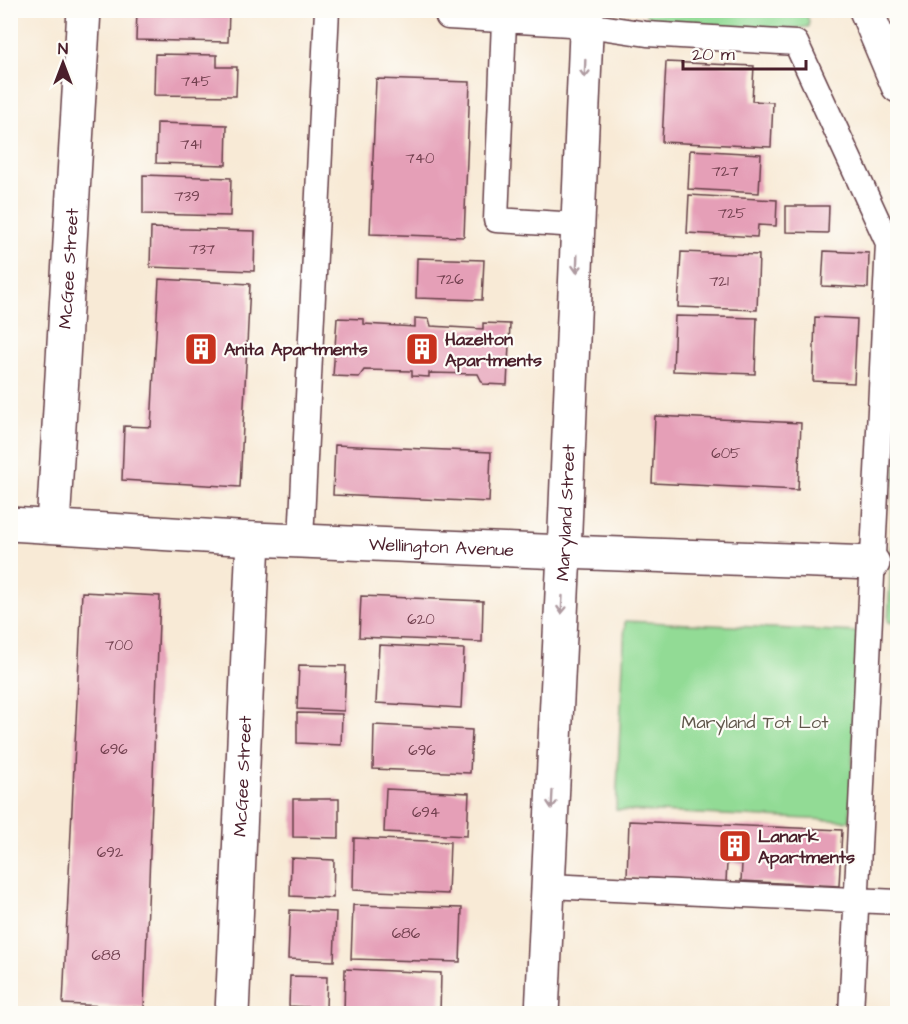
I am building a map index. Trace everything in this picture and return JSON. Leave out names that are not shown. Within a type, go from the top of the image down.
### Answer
[{"type":"street","name":"McGee Street","points":[[53,526],[84,10]]},
{"type":"street","name":"Maryland Street","points":[[542,1014],[587,18]]},
{"type":"street","points":[[881,27],[897,86]]},
{"type":"street","name":"Wellington Avenue","points":[[10,524],[253,539],[873,563]]},
{"type":"street","name":"McGee Street","points":[[232,1014],[253,539]]},
{"type":"lane","points":[[302,540],[327,10]]},
{"type":"lane","points":[[448,10],[448,17],[504,21],[587,18],[647,34],[796,43],[888,243],[851,1014]]},
{"type":"lane","points":[[504,21],[496,220],[578,225]]},
{"type":"lane","points":[[548,886],[897,902]]},
{"type":"green space","points":[[646,11],[805,11],[809,21],[808,27],[790,29],[664,24],[647,20]]},
{"type":"green space","points":[[897,431],[898,623],[888,622]]},
{"type":"green space","name":"Maryland Tot Lot","points":[[625,621],[858,632],[850,821],[616,810]]},
{"type":"building","points":[[137,10],[229,10],[228,42],[136,40]]},
{"type":"building","points":[[155,54],[217,55],[217,67],[237,67],[236,96],[154,95]]},
{"type":"building","points":[[666,62],[754,66],[752,101],[773,102],[771,147],[662,142]]},
{"type":"building","points":[[376,79],[470,82],[464,237],[370,234]]},
{"type":"building","points":[[157,123],[227,125],[226,165],[156,163]]},
{"type":"building","points":[[690,150],[761,154],[759,193],[688,189]]},
{"type":"building","points":[[143,175],[231,178],[230,216],[143,214]]},
{"type":"building","points":[[689,195],[777,200],[776,226],[758,225],[757,237],[687,233]]},
{"type":"building","points":[[786,206],[829,206],[828,233],[786,232]]},
{"type":"building","points":[[151,228],[255,231],[254,271],[150,267]]},
{"type":"building","points":[[824,251],[869,253],[868,288],[822,286]]},
{"type":"building","points":[[681,252],[759,255],[757,310],[678,307]]},
{"type":"building","points":[[417,258],[484,260],[482,300],[416,298]]},
{"type":"building","name":"Anita Apartments","points":[[159,279],[250,284],[240,487],[122,480],[124,426],[151,427]]},
{"type":"building","points":[[675,316],[757,318],[755,374],[673,371]]},
{"type":"building","points":[[815,317],[857,319],[854,383],[813,381]]},
{"type":"building","name":"Hazelton Apartments","points":[[337,318],[364,319],[364,324],[415,327],[415,318],[429,319],[431,326],[483,329],[483,323],[510,324],[507,385],[483,384],[478,374],[429,373],[429,377],[412,376],[412,371],[364,370],[359,377],[333,376]]},
{"type":"building","points":[[655,416],[801,423],[798,490],[652,483]]},
{"type":"building","points":[[335,445],[491,452],[489,502],[333,495]]},
{"type":"building","points":[[82,592],[160,596],[144,1008],[63,1004]]},
{"type":"building","points":[[361,596],[483,601],[482,642],[359,637]]},
{"type":"building","points":[[379,645],[464,649],[461,708],[376,703]]},
{"type":"building","points":[[299,665],[346,666],[344,711],[297,709]]},
{"type":"building","points":[[297,713],[342,714],[341,745],[297,743]]},
{"type":"building","points":[[374,725],[472,730],[470,773],[373,769]]},
{"type":"building","points":[[386,789],[469,793],[467,836],[384,832]]},
{"type":"building","points":[[293,799],[339,799],[339,838],[293,837]]},
{"type":"building","name":"Lanark Apartments","points":[[629,821],[842,830],[839,886],[741,881],[742,864],[727,863],[726,882],[627,877]]},
{"type":"building","points":[[354,838],[450,842],[448,894],[353,890]]},
{"type":"building","points":[[291,858],[334,860],[333,898],[290,896]]},
{"type":"building","points":[[353,905],[462,908],[460,962],[351,959]]},
{"type":"building","points":[[290,910],[336,912],[334,961],[288,959]]},
{"type":"building","points":[[345,969],[441,973],[440,1014],[344,1014]]},
{"type":"building","points":[[290,976],[327,977],[326,1008],[289,1006]]},
{"type":"place","name":"Anita Apartments","points":[[201,349]]},
{"type":"place","name":"Hazelton Apartments","points":[[422,349]]},
{"type":"place","name":"Lanark Apartments","points":[[735,846]]}]
